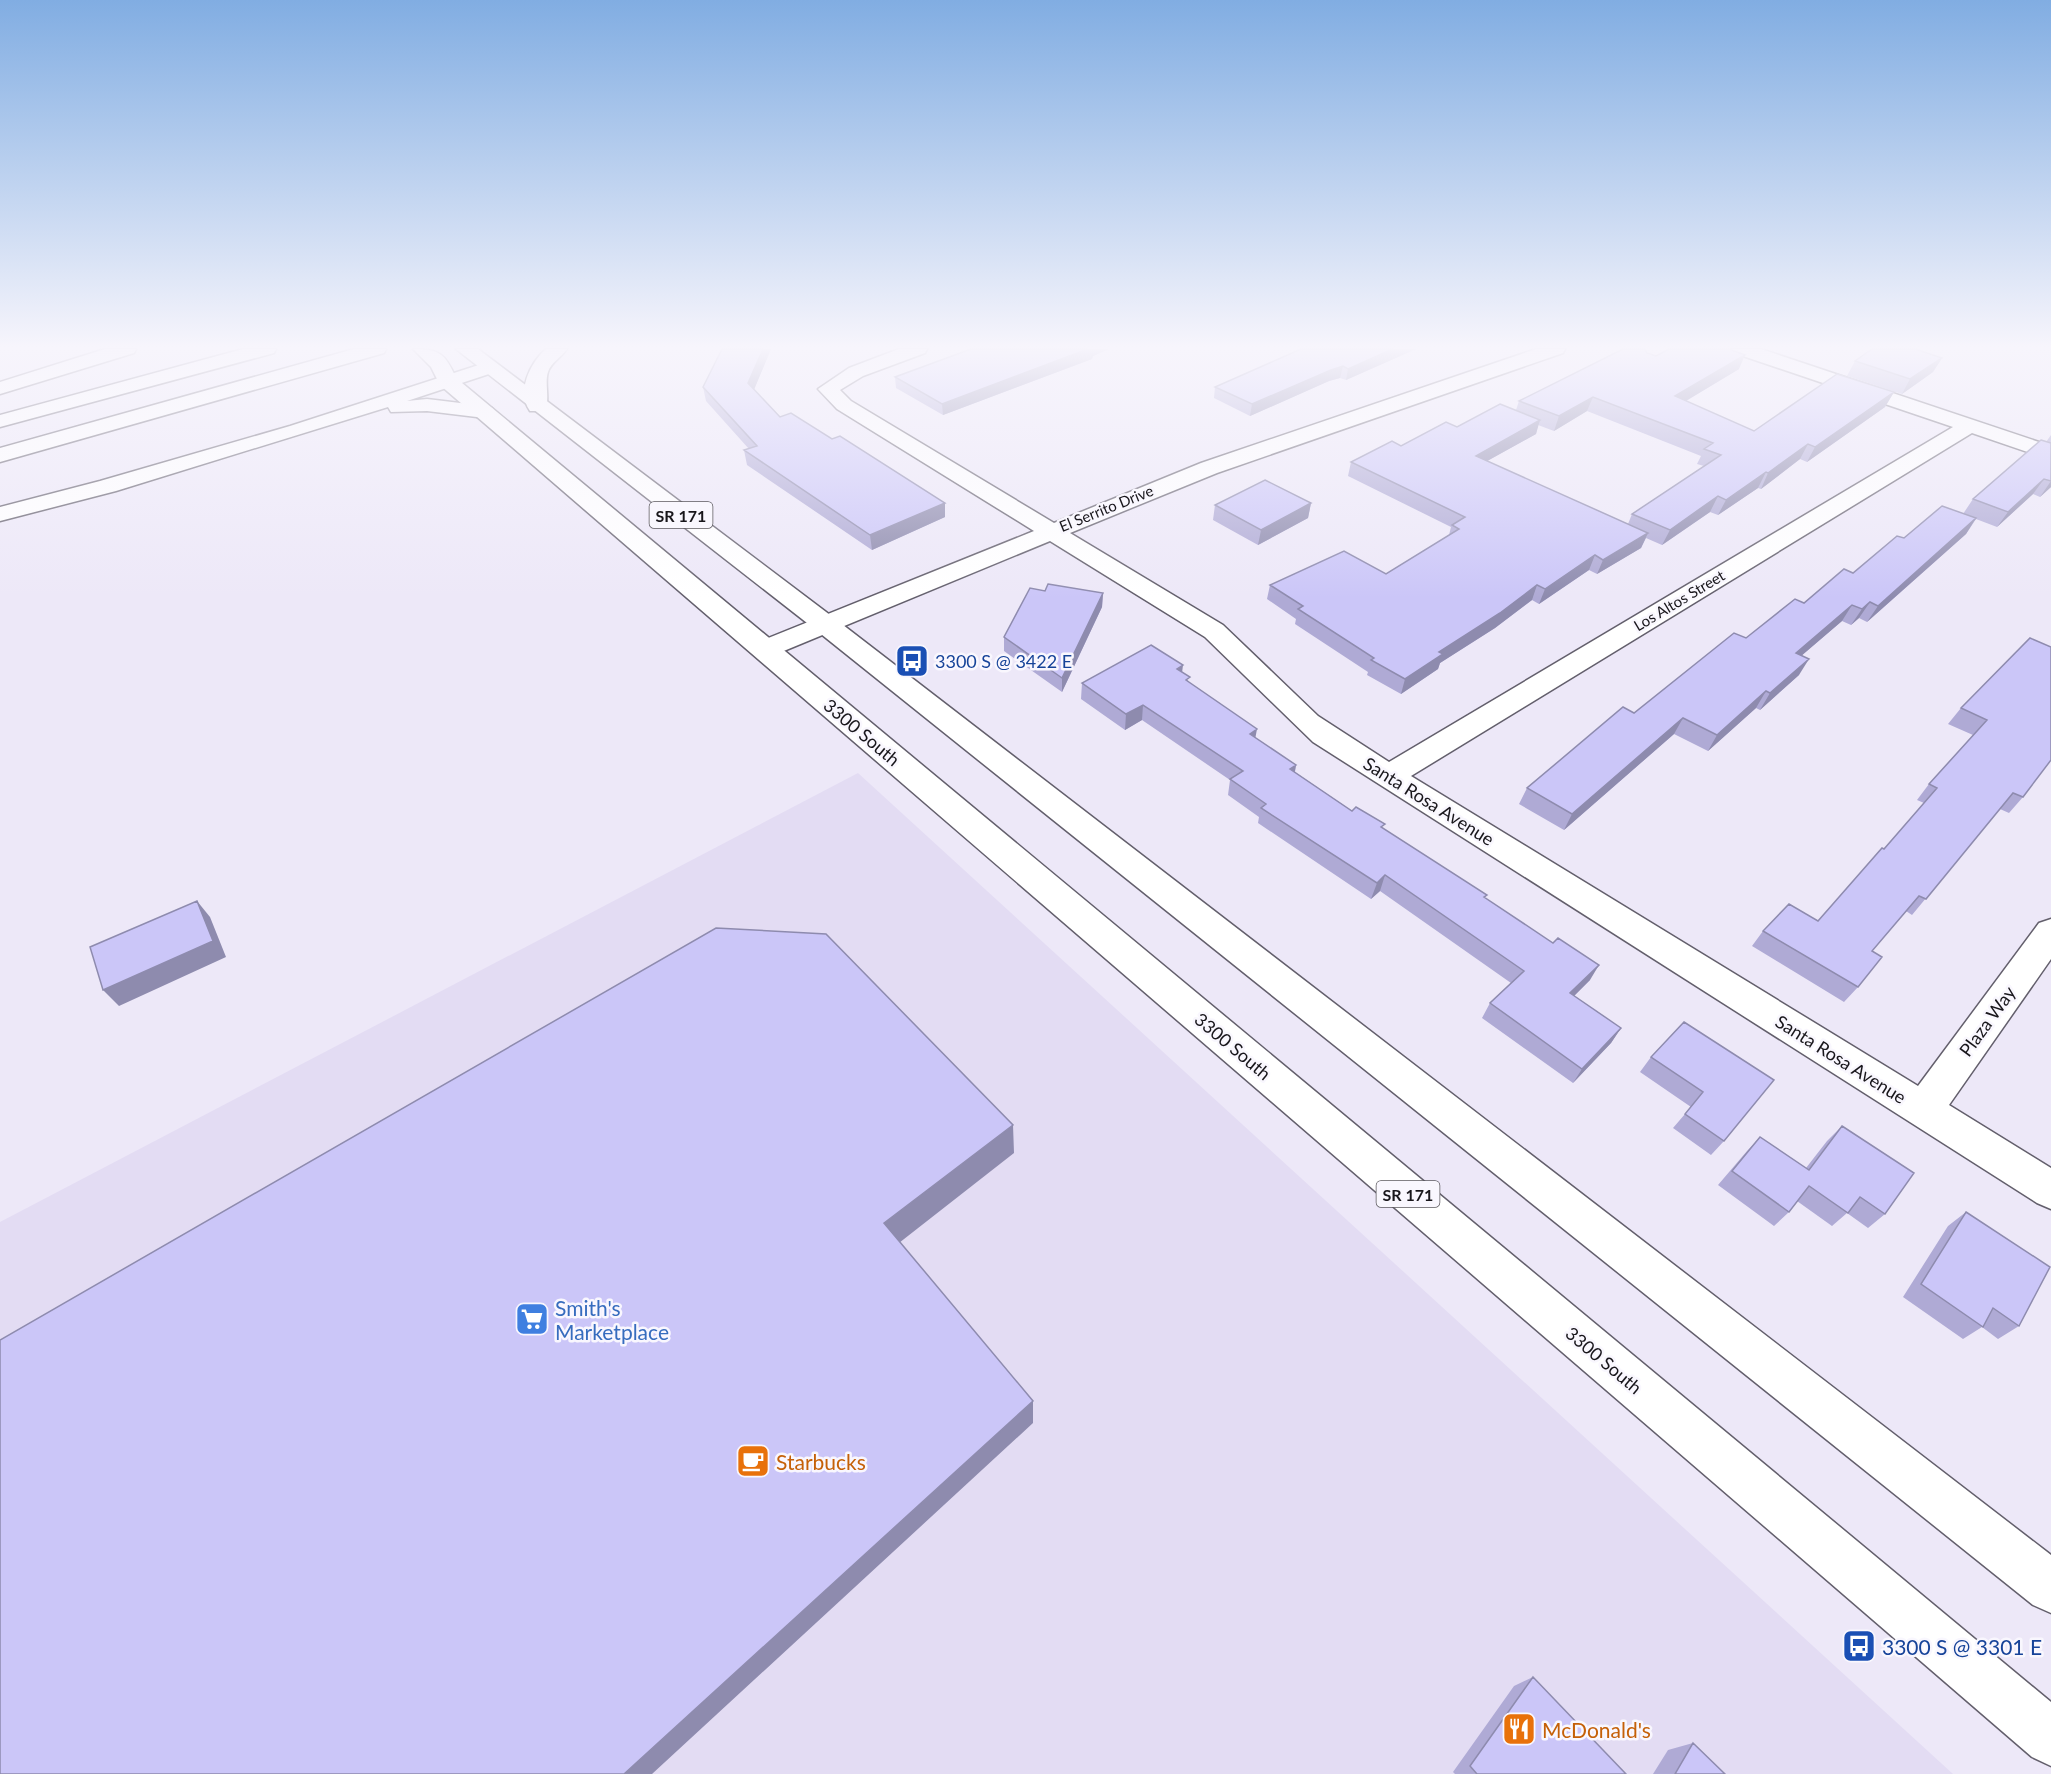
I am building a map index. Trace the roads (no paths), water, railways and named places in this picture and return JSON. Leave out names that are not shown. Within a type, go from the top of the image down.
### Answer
[{"type":"main road","points":[[0,455],[83,432]]},
{"type":"main road","points":[[0,514],[108,486],[291,432]]},
{"type":"main road","name":"3300 South","points":[[508,432],[2051,1738]]},
{"type":"main road","name":"SR 171","points":[[571,432],[825,624],[2051,1587]]},
{"type":"main road","name":"Santa Rosa Avenue","points":[[888,432],[1214,631],[1290,709],[1323,735],[2051,1190]]},
{"type":"main road","name":"El Serrito Drive","points":[[765,649],[1209,468],[1315,432]]},
{"type":"main road","name":"Los Altos Street","points":[[1388,776],[1959,432]]},
{"type":"main road","points":[[1987,432],[2051,453]]},
{"type":"main road","name":"Plaza Way","points":[[1923,1110],[2051,932]]},
{"type":"place","name":"3300 S @ 3422 E","points":[[912,661]]},
{"type":"place","name":"Smith's Marketplace","points":[[532,1319]]},
{"type":"place","name":"Starbucks","points":[[753,1461]]},
{"type":"place","name":"3300 S @ 3301 E","points":[[1859,1646]]},
{"type":"place","name":"McDonald's","points":[[1519,1729]]}]
